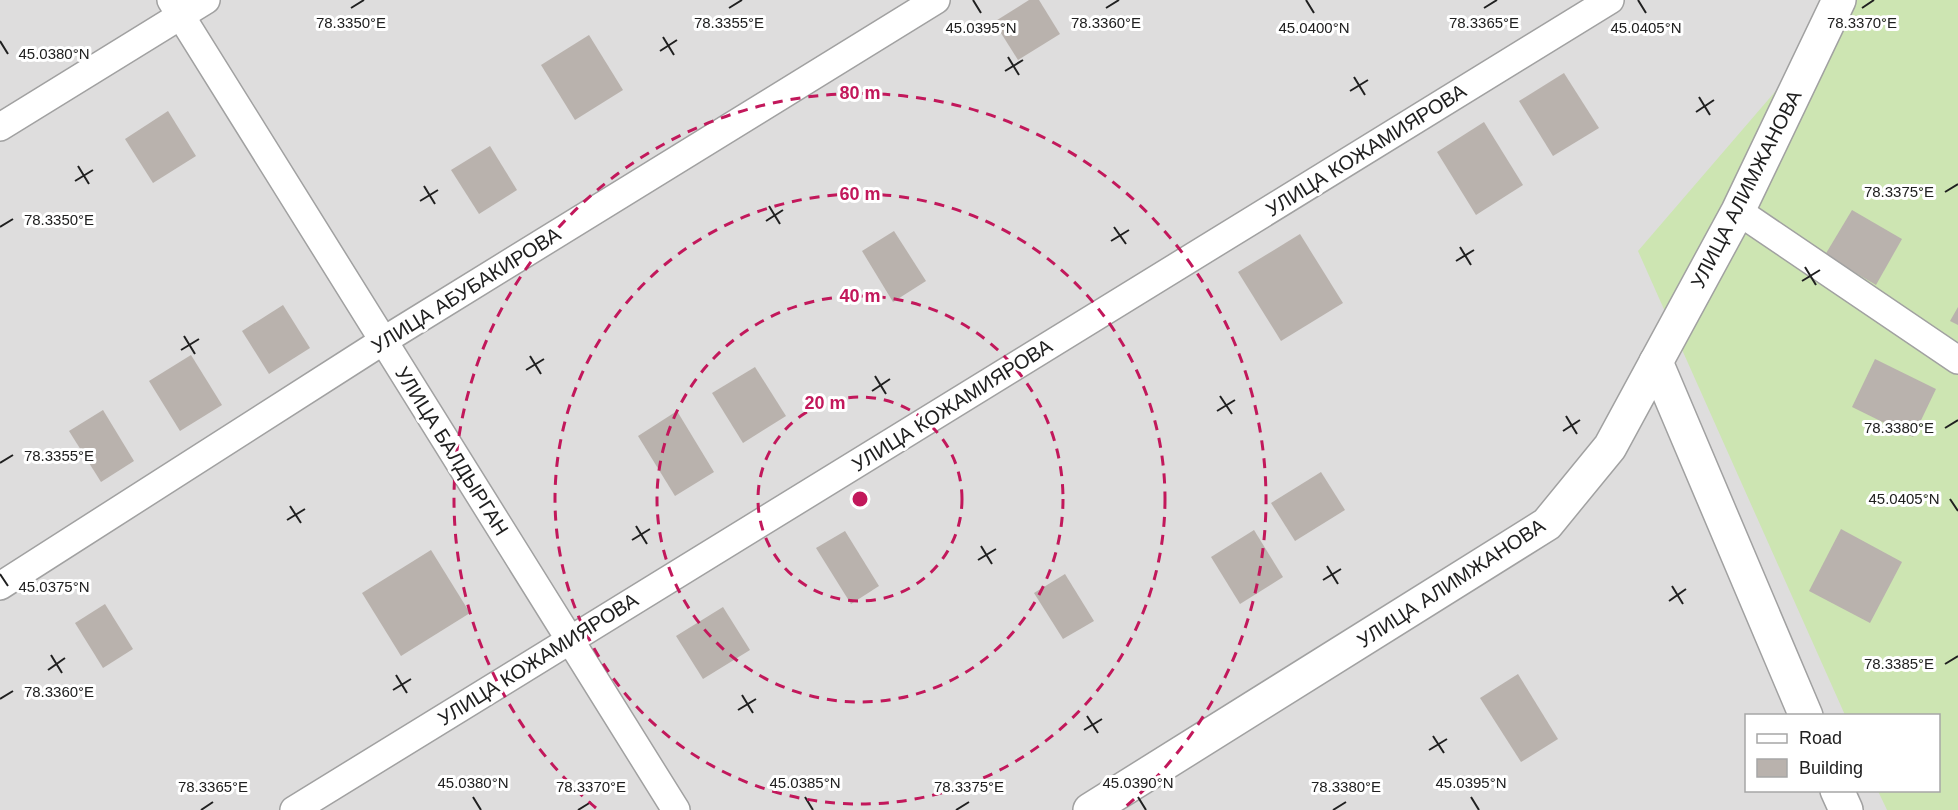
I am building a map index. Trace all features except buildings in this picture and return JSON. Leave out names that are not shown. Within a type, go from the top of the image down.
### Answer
[{"type":"street","points":[[0,127],[176,8],[206,0]]},
{"type":"street","name":"УЛИЦА АБУБАКИРОВА","points":[[0,586],[383,341],[936,0]]},
{"type":"street","name":"УЛИЦА КОЖАМИЯРОВА","points":[[294,810],[1610,0]]},
{"type":"street","name":"УЛИЦА АЛИМЖАНОВА","points":[[1090,810],[1547,524],[1610,447],[1738,211],[1839,0]]},
{"type":"street","name":"УЛИЦА БАЛДЫРГАН","points":[[176,8],[676,810]]},
{"type":"street","points":[[1738,211],[1958,360]]},
{"type":"street","points":[[1656,362],[1805,714]]},
{"type":"street","points":[[1838,792],[1846,810]]},
{"type":"shaded area","points":[[0,0],[1958,0],[1958,810],[0,810]]},
{"type":"green space","points":[[1854,0],[1958,0],[1958,810],[1887,810],[1878,792],[1940,792],[1940,714],[1845,714],[1638,251]]}]
